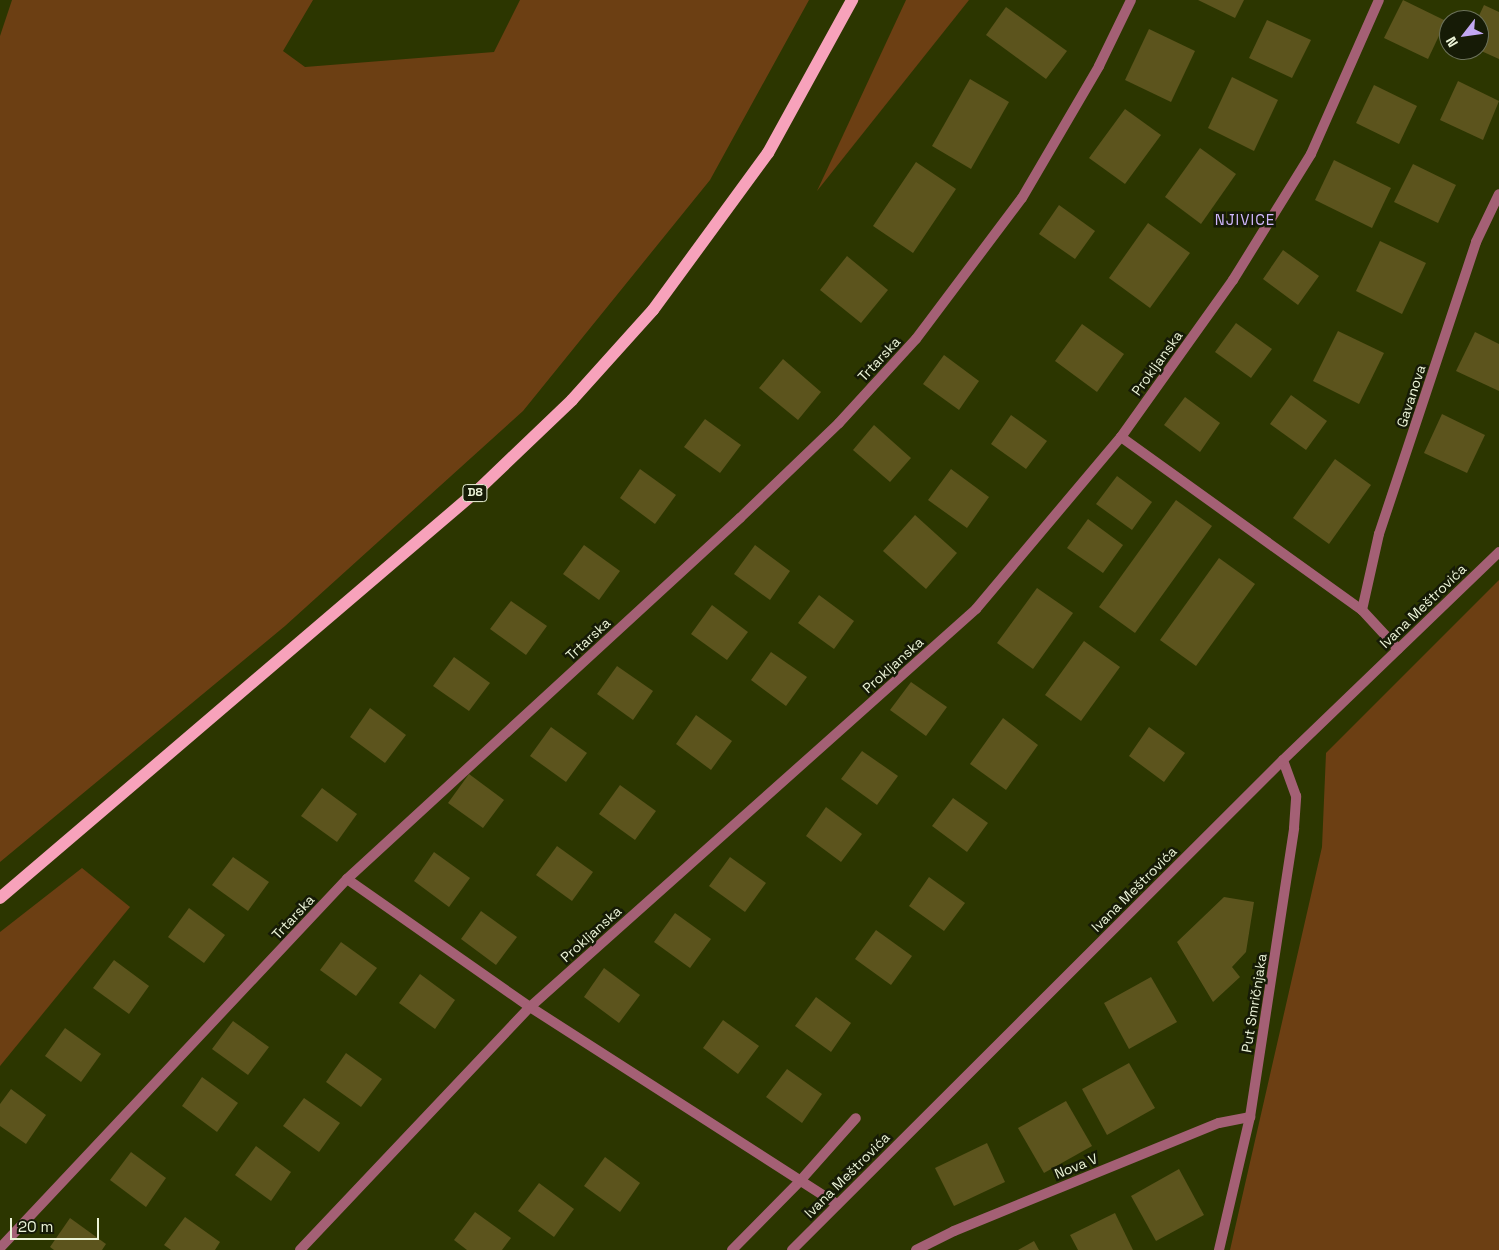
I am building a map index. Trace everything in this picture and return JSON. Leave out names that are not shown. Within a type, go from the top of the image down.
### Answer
[{"type":"main road","name":"D8","points":[[0,898],[479,489],[572,400],[653,310],[768,153],[852,0]]},
{"type":"street","name":"Trtarska","points":[[0,1248],[347,879],[740,518],[839,423],[916,339],[1022,198],[1100,66],[1131,0]]},
{"type":"street","name":"Prokljanska","points":[[300,1250],[530,1007],[976,610],[1120,437],[1233,280],[1311,154],[1379,0]]},
{"type":"street","name":"Gavanova","points":[[1362,610],[1379,534],[1476,242],[1499,194]]},
{"type":"street","points":[[1120,437],[1362,610],[1398,649]]},
{"type":"street","name":"Ivana Meštrovića","points":[[792,1250],[1283,760],[1499,552]]},
{"type":"street","name":"Put Smričnjaka","points":[[1219,1250],[1250,1117],[1294,828],[1296,796],[1283,760]]},
{"type":"street","points":[[347,879],[530,1007],[837,1204]]},
{"type":"street","name":"Nova V","points":[[916,1250],[954,1231],[1219,1123],[1250,1117]]},
{"type":"street","points":[[732,1250],[800,1181],[856,1118]]},
{"type":"shaded area","points":[[12,0],[313,0],[283,51],[305,67],[494,52],[520,0],[809,0],[710,180],[523,411],[285,626],[0,862],[0,36]]},
{"type":"shaded area","points":[[906,0],[969,0],[817,191]]},
{"type":"shaded area","points":[[1499,580],[1499,1250],[1230,1250],[1322,847],[1326,753]]},
{"type":"shaded area","points":[[82,868],[130,907],[0,1066],[0,932]]},
{"type":"building","points":[[1198,0],[1244,0],[1235,18]]},
{"type":"building","points":[[1403,0],[1439,18],[1439,36],[1428,59],[1384,38]]},
{"type":"building","points":[[1484,5],[1499,12],[1499,59],[1489,54],[1489,10],[1482,10]]},
{"type":"building","points":[[1006,7],[1067,51],[1046,79],[986,35]]},
{"type":"building","points":[[1267,20],[1311,40],[1292,78],[1249,58]]},
{"type":"building","points":[[1149,29],[1195,51],[1171,102],[1125,80]]},
{"type":"building","points":[[1232,77],[1278,100],[1254,151],[1208,128]]},
{"type":"building","points":[[970,79],[1009,102],[971,169],[932,146]]},
{"type":"building","points":[[1458,81],[1499,101],[1483,140],[1440,120]]},
{"type":"building","points":[[1374,85],[1417,106],[1399,144],[1356,123]]},
{"type":"building","points":[[1125,109],[1161,135],[1125,184],[1089,158]]},
{"type":"building","points":[[1200,148],[1236,174],[1201,224],[1165,197]]},
{"type":"building","points":[[1334,160],[1391,188],[1372,228],[1315,200]]},
{"type":"building","points":[[916,162],[956,189],[913,253],[873,226]]},
{"type":"building","points":[[1413,164],[1456,185],[1438,223],[1394,202]]},
{"type":"building","points":[[1059,205],[1095,231],[1075,259],[1039,234]]},
{"type":"building","points":[[1148,223],[1190,253],[1150,308],[1109,278]]},
{"type":"building","points":[[1380,241],[1426,263],[1402,314],[1356,291]]},
{"type":"building","points":[[1283,250],[1319,276],[1298,305],[1263,279]]},
{"type":"building","points":[[847,256],[888,290],[861,323],[820,290]]},
{"type":"building","points":[[1236,323],[1272,349],[1251,378],[1215,352]]},
{"type":"building","points":[[1082,324],[1124,354],[1097,392],[1055,361]]},
{"type":"building","points":[[1338,331],[1384,353],[1359,404],[1313,381]]},
{"type":"building","points":[[1475,332],[1499,344],[1499,391],[1456,371]]},
{"type":"building","points":[[944,355],[979,381],[959,410],[923,384]]},
{"type":"building","points":[[783,359],[821,392],[798,420],[759,388]]},
{"type":"building","points":[[1291,395],[1327,421],[1306,450],[1270,424]]},
{"type":"building","points":[[1185,397],[1220,423],[1200,452],[1164,425]]},
{"type":"building","points":[[1442,414],[1485,435],[1467,473],[1424,453]]},
{"type":"building","points":[[1011,415],[1047,441],[1026,469],[991,444]]},
{"type":"building","points":[[705,419],[741,445],[720,473],[684,447]]},
{"type":"building","points":[[874,425],[911,458],[890,482],[853,450]]},
{"type":"building","points":[[1335,459],[1371,485],[1329,544],[1293,518]]},
{"type":"building","points":[[640,469],[676,495],[655,524],[620,498]]},
{"type":"building","points":[[951,469],[989,497],[967,528],[928,500]]},
{"type":"building","points":[[1117,476],[1152,502],[1132,530],[1096,504]]},
{"type":"building","points":[[1176,500],[1212,526],[1135,633],[1099,607]]},
{"type":"building","points":[[915,515],[957,553],[926,589],[883,551]]},
{"type":"building","points":[[1088,519],[1123,545],[1103,573],[1067,548]]},
{"type":"building","points":[[584,545],[620,571],[599,600],[563,574]]},
{"type":"building","points":[[755,545],[790,571],[770,600],[734,574]]},
{"type":"building","points":[[1219,558],[1255,584],[1196,666],[1160,640]]},
{"type":"building","points":[[1037,588],[1073,613],[1033,669],[997,643]]},
{"type":"building","points":[[819,595],[854,621],[834,649],[798,623]]},
{"type":"building","points":[[511,601],[547,626],[526,655],[490,629]]},
{"type":"building","points":[[712,605],[748,632],[727,660],[691,634]]},
{"type":"building","points":[[1084,641],[1120,667],[1081,721],[1045,695]]},
{"type":"building","points":[[771,652],[807,677],[786,706],[751,680]]},
{"type":"building","points":[[454,657],[490,683],[469,711],[433,686]]},
{"type":"building","points":[[617,666],[653,691],[633,720],[597,694]]},
{"type":"building","points":[[911,682],[947,707],[926,736],[890,710]]},
{"type":"building","points":[[370,708],[406,735],[385,763],[350,737]]},
{"type":"building","points":[[696,715],[732,741],[711,770],[676,744]]},
{"type":"building","points":[[1003,718],[1038,745],[1006,790],[970,764]]},
{"type":"building","points":[[551,727],[587,753],[566,782],[530,756]]},
{"type":"building","points":[[1149,727],[1185,753],[1164,782],[1129,756]]},
{"type":"building","points":[[862,751],[898,776],[877,805],[841,779]]},
{"type":"building","points":[[469,774],[504,800],[483,828],[448,803]]},
{"type":"building","points":[[620,785],[656,811],[635,840],[599,814]]},
{"type":"building","points":[[322,788],[357,814],[337,842],[301,816]]},
{"type":"building","points":[[953,798],[988,823],[967,852],[932,826]]},
{"type":"building","points":[[826,807],[862,834],[841,862],[806,836]]},
{"type":"building","points":[[557,846],[593,872],[572,901],[536,875]]},
{"type":"building","points":[[434,852],[470,878],[449,907],[414,881]]},
{"type":"building","points":[[233,857],[269,882],[248,911],[212,885]]},
{"type":"building","points":[[730,857],[766,883],[745,912],[709,886]]},
{"type":"building","points":[[929,877],[965,903],[944,931],[909,906]]},
{"type":"building","points":[[1224,897],[1254,902],[1246,952],[1232,967],[1240,977],[1213,1002],[1177,942]]},
{"type":"building","points":[[189,908],[225,935],[204,963],[168,937]]},
{"type":"building","points":[[481,911],[517,937],[496,965],[461,939]]},
{"type":"building","points":[[675,913],[711,939],[690,968],[654,942]]},
{"type":"building","points":[[876,930],[912,956],[891,985],[855,959]]},
{"type":"building","points":[[341,942],[377,968],[356,996],[320,970]]},
{"type":"building","points":[[114,960],[149,986],[129,1014],[93,988]]},
{"type":"building","points":[[604,968],[640,995],[619,1023],[584,997]]},
{"type":"building","points":[[420,974],[455,1000],[435,1029],[399,1003]]},
{"type":"building","points":[[1151,977],[1177,1022],[1129,1049],[1104,1003]]},
{"type":"building","points":[[816,997],[851,1023],[831,1052],[795,1026]]},
{"type":"building","points":[[723,1020],[759,1046],[738,1074],[703,1048]]},
{"type":"building","points":[[233,1021],[269,1047],[248,1075],[212,1049]]},
{"type":"building","points":[[65,1028],[101,1054],[81,1082],[45,1056]]},
{"type":"building","points":[[346,1053],[382,1079],[361,1107],[326,1082]]},
{"type":"building","points":[[1129,1063],[1155,1108],[1107,1135],[1082,1089]]},
{"type":"building","points":[[787,1069],[822,1094],[802,1123],[766,1097]]},
{"type":"building","points":[[202,1077],[238,1103],[217,1132],[182,1106]]},
{"type":"building","points":[[11,1089],[46,1115],[26,1144],[0,1126],[0,1104]]},
{"type":"building","points":[[304,1098],[340,1123],[319,1152],[283,1126]]},
{"type":"building","points":[[1066,1101],[1092,1146],[1044,1173],[1018,1128]]},
{"type":"building","points":[[987,1143],[1005,1182],[954,1206],[935,1168]]},
{"type":"building","points":[[256,1146],[291,1172],[271,1201],[235,1175]]},
{"type":"building","points":[[131,1152],[166,1178],[146,1207],[110,1180]]},
{"type":"building","points":[[605,1157],[640,1183],[620,1212],[584,1186]]},
{"type":"building","points":[[1179,1169],[1204,1215],[1156,1241],[1131,1196]]},
{"type":"building","points":[[539,1183],[574,1209],[554,1237],[518,1211]]},
{"type":"building","points":[[475,1212],[511,1238],[502,1250],[467,1250],[454,1240]]},
{"type":"building","points":[[1115,1213],[1133,1250],[1078,1250],[1070,1235]]},
{"type":"building","points":[[185,1217],[220,1242],[215,1250],[171,1250],[164,1245]]},
{"type":"building","points":[[70,1218],[106,1244],[102,1250],[54,1250],[50,1247]]},
{"type":"building","points":[[1034,1241],[1039,1250],[1018,1250]]},
{"type":"district","name":"NJIVICE","points":[[1245,220]]}]
